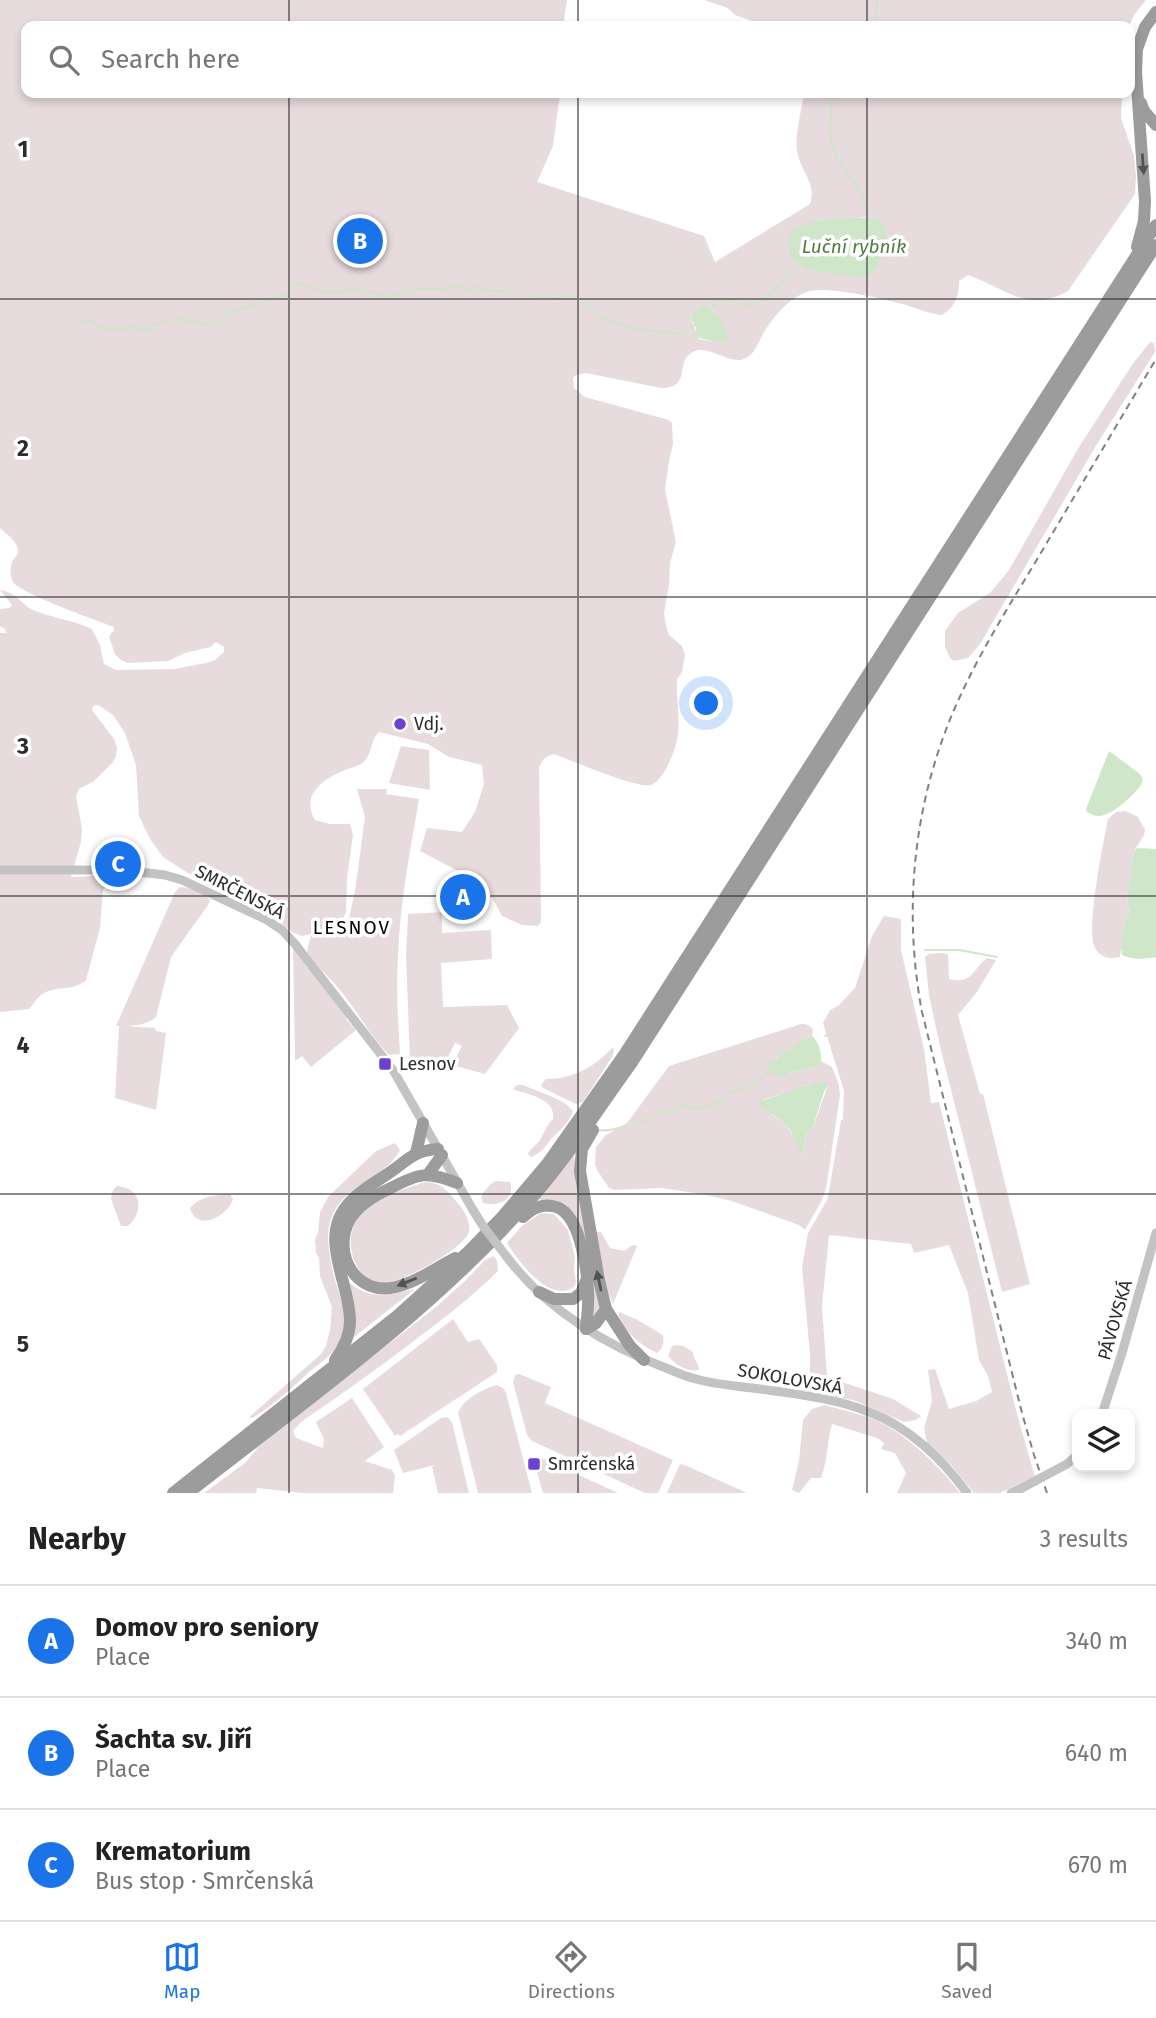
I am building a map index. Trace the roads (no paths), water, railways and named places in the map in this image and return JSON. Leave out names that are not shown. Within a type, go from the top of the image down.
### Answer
[{"type":"highway","points":[[1127,271],[1139,242],[1145,211],[1136,72],[1138,49],[1145,27],[1156,12]]},
{"type":"highway","points":[[1138,96],[1144,111],[1156,125]]},
{"type":"highway","points":[[599,1107],[1156,225]]},
{"type":"highway","points":[[206,1473],[403,1325],[524,1207],[631,1064],[1156,245]]},
{"type":"highway","points":[[416,1153],[424,1123]]},
{"type":"highway","points":[[173,1493],[190,1488],[405,1309],[468,1252],[547,1164],[581,1132]]},
{"type":"highway","points":[[581,1132],[580,1171],[606,1309],[630,1346],[644,1360]]},
{"type":"highway","points":[[326,1373],[342,1350],[350,1321],[335,1240],[339,1220],[349,1202],[416,1153],[440,1152],[429,1174]]},
{"type":"highway","points":[[457,1183],[429,1174],[383,1191],[356,1212],[345,1233],[344,1245],[349,1266],[364,1284],[378,1289],[397,1287],[468,1252]]},
{"type":"highway","points":[[446,1284],[530,1210],[547,1205],[559,1206],[572,1220],[580,1238],[588,1287],[586,1329]]},
{"type":"highway","points":[[539,1292],[554,1299],[573,1299],[581,1293],[586,1281]]},
{"type":"highway","points":[[586,1329],[596,1323],[606,1309]]},
{"type":"street","name":"SMRČENSKÁ","points":[[0,870],[138,871],[165,875],[182,880],[278,926],[361,1026],[393,1070],[473,1210],[510,1261]]},
{"type":"street","name":"PÁVOVSKÁ","points":[[1104,1409],[1156,1233]]},
{"type":"street","name":"SOKOLOVSKÁ","points":[[510,1261],[539,1292],[569,1318],[644,1360],[697,1379],[791,1393],[872,1413],[911,1435],[953,1475],[967,1493]]},
{"type":"street","points":[[1011,1493],[1072,1460]]},
{"type":"water","name":"Luční rybník","points":[[855,217],[879,219],[887,229],[881,260],[867,276],[859,278],[812,270],[800,265],[790,252],[789,238],[802,226],[813,222]]},
{"type":"water","points":[[705,306],[722,321],[727,331],[727,342],[696,337],[696,328],[690,316]]},
{"type":"water","points":[[1109,751],[1143,779],[1138,789],[1122,805],[1109,813],[1095,816],[1086,809]]},
{"type":"water","points":[[1137,848],[1156,849],[1156,957],[1143,959],[1122,955],[1121,948],[1124,926],[1129,915],[1127,897],[1134,851]]},
{"type":"water","points":[[812,1036],[820,1050],[821,1066],[784,1076],[773,1074],[767,1067],[798,1042]]},
{"type":"water","points":[[826,1082],[828,1085],[812,1130],[806,1134],[804,1151],[800,1153],[788,1128],[759,1102],[801,1087]]},
{"type":"waterway","points":[[875,21],[877,0]]},
{"type":"waterway","points":[[832,98],[832,143],[839,160],[860,191],[865,208]]},
{"type":"waterway","points":[[710,310],[718,300],[746,305],[760,301],[800,266]]},
{"type":"waterway","points":[[75,319],[89,321],[108,330],[132,327],[146,330],[163,321],[179,319],[212,326],[235,311],[284,295],[296,284],[335,293],[351,287],[388,297],[406,290]]},
{"type":"waterway","points":[[413,289],[461,286],[467,291],[477,287],[492,291],[510,291]]},
{"type":"waterway","points":[[525,295],[577,298]]},
{"type":"waterway","points":[[585,302],[603,319],[629,328],[679,334],[696,324]]},
{"type":"waterway","points":[[925,950],[959,950],[997,957]]},
{"type":"waterway","points":[[825,1036],[835,1033]]},
{"type":"waterway","points":[[599,1130],[628,1125],[686,1105],[696,1109],[719,1102],[727,1094],[748,1088],[772,1071]]},
{"type":"railway","points":[[1047,1493],[1022,1413],[922,1012],[913,936],[916,859],[929,783],[940,746],[963,689],[995,629],[1156,359]]},
{"type":"place","name":"Šachta sv. Jiří","points":[[360,241]]},
{"type":"place","name":"Vdj.","points":[[400,724]]},
{"type":"place","name":"Krematorium","points":[[118,864]]},
{"type":"place","name":"Domov pro seniory","points":[[463,897]]},
{"type":"place","name":"Lesnov","points":[[385,1064]]},
{"type":"place","name":"Smrčenská","points":[[534,1464]]},
{"type":"district","name":"LESNOV","points":[[352,927]]}]
